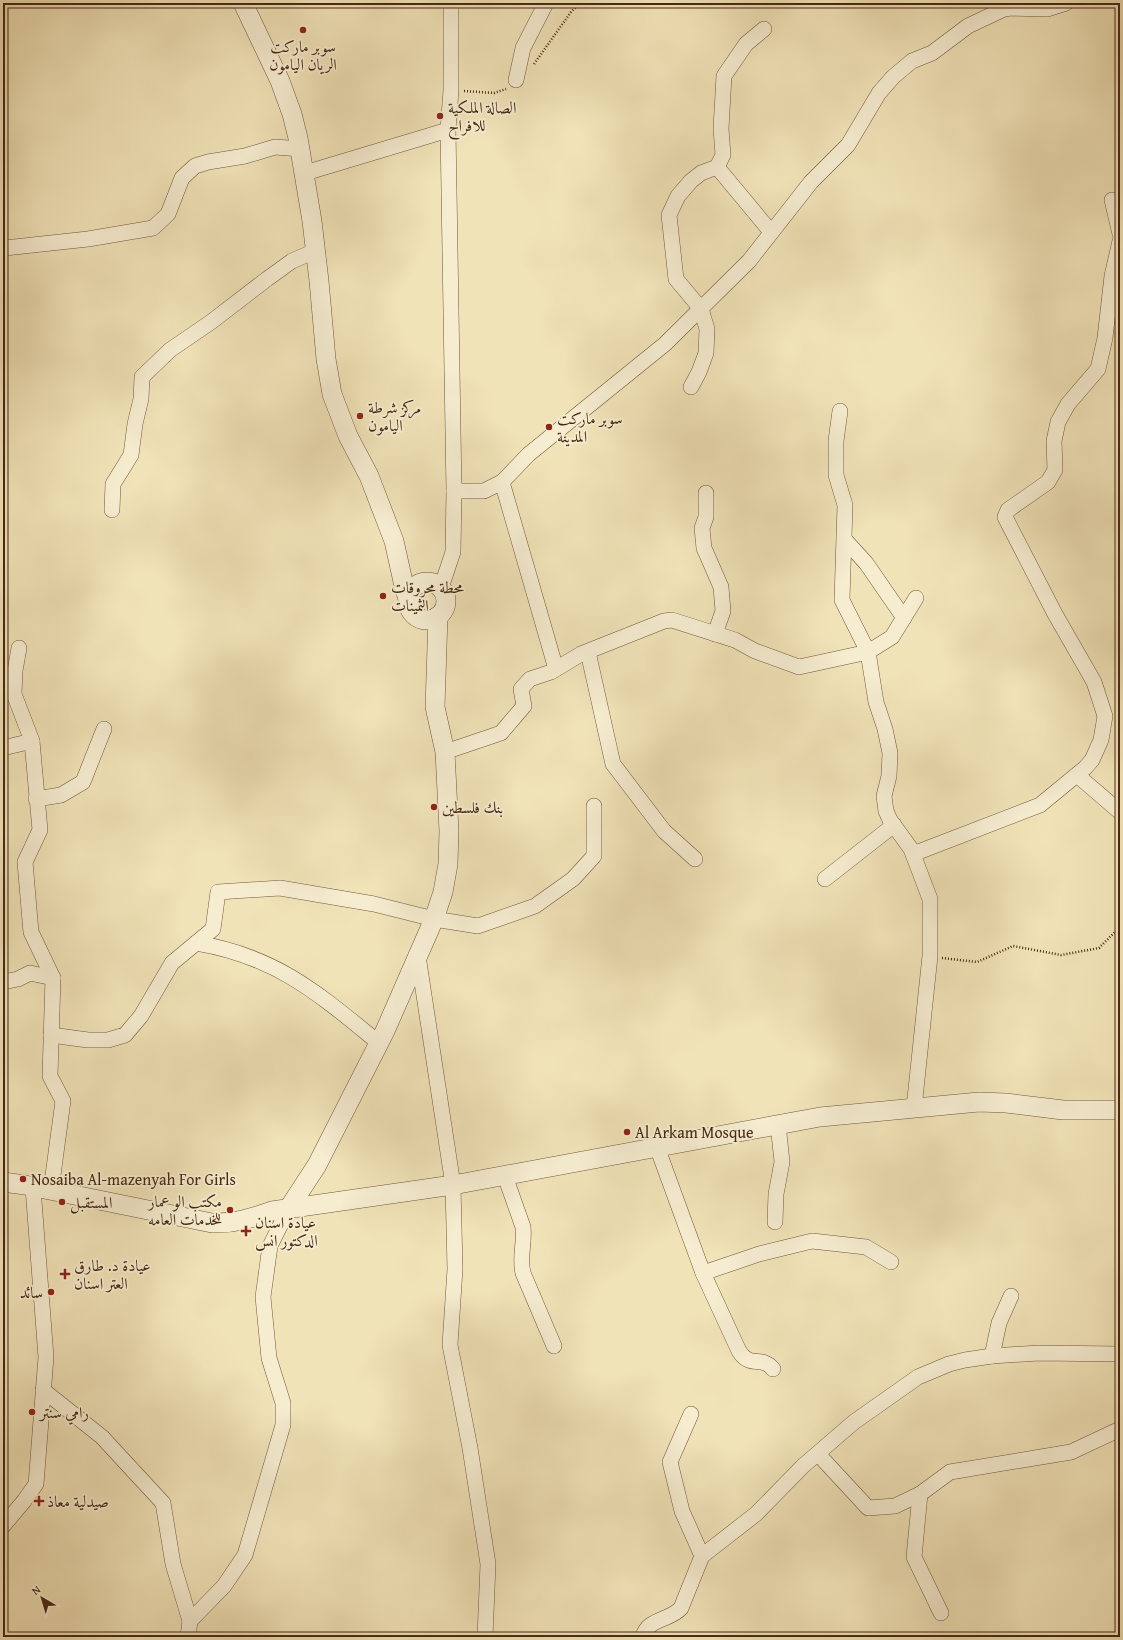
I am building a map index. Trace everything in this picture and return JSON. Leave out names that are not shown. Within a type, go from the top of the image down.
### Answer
[{"type":"street","points":[[243,3],[280,81],[292,114],[301,149],[315,250],[326,359],[332,394],[348,436],[369,476],[394,541],[404,586],[411,611],[421,619],[433,619],[443,611],[446,600],[441,588],[431,583],[424,582],[414,588],[408,599]]},
{"type":"street","points":[[441,588],[453,552],[454,491],[448,130],[451,90],[451,3]]},
{"type":"street","points":[[516,80],[523,48],[546,3]]},
{"type":"street","points":[[454,491],[484,491],[502,482],[529,454],[665,344],[749,261],[812,182],[848,145],[879,93],[893,77],[912,61],[932,53],[968,26],[1004,9],[1046,9],[1066,3]]},
{"type":"street","points":[[691,387],[699,372],[706,353],[707,329],[701,309],[676,279],[669,215],[678,196],[691,181],[701,173],[717,167],[723,155],[722,129],[724,76],[746,44],[764,29]]},
{"type":"street","points":[[304,173],[448,130]]},
{"type":"street","points":[[3,250],[5,248],[88,239],[153,228],[168,214],[182,178],[196,166],[208,162],[245,156],[275,147],[301,149]]},
{"type":"street","points":[[717,167],[771,232]]},
{"type":"street","points":[[1112,200],[1120,234]]},
{"type":"street","points":[[913,854],[1040,805],[1077,775],[1092,760],[1097,750],[1104,729],[1105,716],[1094,682],[1061,626],[1005,517],[1008,510],[1048,482],[1053,476],[1055,462],[1054,441],[1058,422],[1068,404],[1098,369],[1105,338],[1112,276],[1120,241]]},
{"type":"street","points":[[112,510],[113,484],[131,455],[135,424],[141,398],[142,377],[170,350],[211,322],[292,261],[315,250]]},
{"type":"street","points":[[840,410],[836,441],[836,475],[845,505],[842,600],[868,652],[876,702],[885,729],[890,753],[890,765],[884,796],[886,811],[913,854],[930,899],[930,956],[914,1108]]},
{"type":"street","points":[[502,482],[556,669]]},
{"type":"street","points":[[706,493],[706,517],[702,528],[704,548],[721,587],[722,611],[715,634]]},
{"type":"street","points":[[845,540],[866,563],[904,618]]},
{"type":"street","points":[[445,752],[501,733],[524,706],[521,689],[530,679],[556,669],[588,652],[664,621],[672,620],[735,640],[755,651],[799,667],[868,652],[892,637],[916,598]]},
{"type":"street","points":[[190,1621],[224,1586],[245,1555],[283,1425],[282,1403],[269,1358],[263,1297],[270,1246],[289,1208],[317,1165],[379,1043],[434,919],[445,885],[448,856],[449,813],[445,752],[435,707],[438,616]]},
{"type":"street","points":[[3,1526],[36,1484],[46,1357],[42,1189],[63,1101],[50,1076],[54,978],[31,932],[25,862],[40,830],[36,799],[32,741],[14,694],[15,671],[19,648]]},
{"type":"street","points":[[588,652],[613,764],[664,831],[695,859]]},
{"type":"street","points":[[36,799],[61,795],[83,782],[104,729]]},
{"type":"street","points":[[3,748],[32,741]]},
{"type":"street","points":[[1077,775],[1120,812]]},
{"type":"street","points":[[51,1035],[94,1040],[108,1040],[125,1035],[141,1016],[172,964],[213,929],[218,892],[280,888],[374,904],[434,919],[478,926],[536,906],[573,879],[594,856],[594,806]]},
{"type":"street","points":[[825,880],[894,825]]},
{"type":"street","points":[[196,943],[229,950],[248,956],[284,972],[317,993],[379,1043]]},
{"type":"street","points":[[418,956],[453,1186],[455,1269],[450,1345],[470,1448],[488,1564],[485,1637]]},
{"type":"street","points":[[3,982],[18,979],[30,973],[54,978]]},
{"type":"street","points":[[3,1182],[212,1223],[243,1221],[272,1211],[289,1208],[453,1186],[820,1116],[997,1102],[1063,1110],[1120,1110]]},
{"type":"street","points":[[775,1222],[776,1194],[782,1162],[778,1124]]},
{"type":"street","points":[[657,1147],[703,1273],[742,1355],[751,1362],[766,1363],[773,1370]]},
{"type":"street","points":[[504,1176],[523,1227],[524,1236],[521,1261],[524,1273],[554,1346]]},
{"type":"street","points":[[703,1273],[759,1254],[812,1241],[866,1247],[891,1262]]},
{"type":"street","points":[[992,1356],[999,1323],[1011,1296]]},
{"type":"street","points":[[643,1637],[644,1631],[649,1624],[677,1613],[681,1608],[702,1556],[756,1514],[818,1454],[854,1422],[918,1377],[949,1364],[992,1356],[1039,1353],[1120,1354]]},
{"type":"street","points":[[44,1390],[102,1438],[163,1503],[173,1564],[190,1621],[188,1637]]},
{"type":"street","points":[[691,1414],[670,1462],[682,1511],[702,1556]]},
{"type":"street","points":[[818,1454],[868,1508],[895,1506],[920,1494],[950,1472],[1071,1452],[1120,1430]]},
{"type":"street","points":[[920,1494],[914,1556],[941,1613]]},
{"type":"path","points":[[930,956],[977,962],[1012,946],[1061,955],[1099,948],[1120,927]]},
{"type":"place","name":"سوبر ماركت الريان اليامون","points":[[303,30]]},
{"type":"place","name":"الصالة الملكية للافراح","points":[[440,116]]},
{"type":"place","name":"مركز شرطة اليامون","points":[[360,416]]},
{"type":"place","name":"سوبر ماركت المدينة","points":[[549,427]]},
{"type":"place","name":"محطة محروقات الثمينات","points":[[383,596]]},
{"type":"place","name":"بنك فلسطين","points":[[434,807]]},
{"type":"place","name":"Al Arkam Mosque","points":[[627,1132]]},
{"type":"place","name":"Nosaiba Al-mazenyah For Girls","points":[[23,1179]]},
{"type":"place","name":"المستقبل","points":[[62,1202]]},
{"type":"place","name":"مكتب الو عمار للخدمات العامه","points":[[230,1210]]},
{"type":"place","name":"عيادة اسنان الدكتور انس","points":[[246,1231]]},
{"type":"place","name":"عيادة د. طارق العتر اسنان","points":[[65,1274]]},
{"type":"place","name":"سائد","points":[[51,1292]]},
{"type":"place","name":"رامي سنتر","points":[[32,1412]]},
{"type":"place","name":"صيدلية معاذ","points":[[39,1501]]}]
